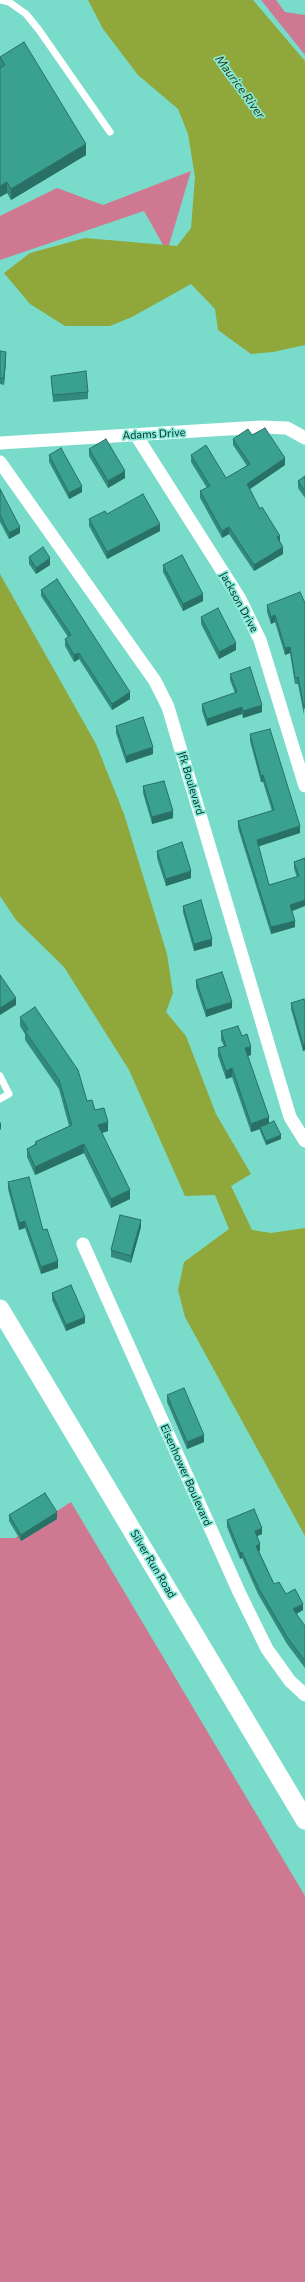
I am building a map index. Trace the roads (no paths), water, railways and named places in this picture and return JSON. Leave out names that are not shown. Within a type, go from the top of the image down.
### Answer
[{"type":"main road","name":"Silver Run Road","points":[[0,1309],[304,1817]]},
{"type":"street","name":"Adams Drive","points":[[0,443],[261,427],[287,428],[305,438]]},
{"type":"street","name":"Jackson Drive","points":[[136,434],[240,599],[260,640],[305,786]]},
{"type":"street","name":"Jfk Boulevard","points":[[0,462],[155,681],[168,707],[290,1117],[305,1141]]},
{"type":"street","name":"Eisenhower Boulevard","points":[[84,1244],[239,1592],[267,1649],[290,1681],[305,1695]]},
{"type":"lane","points":[[1,0],[9,2],[26,14],[39,30],[110,132]]},
{"type":"lane","points":[[0,1076],[9,1094],[0,1099]]},
{"type":"water","name":"Maurice River","points":[[88,0],[253,0],[305,61],[305,345],[273,352],[251,354],[218,330],[215,309],[191,284],[132,317],[110,326],[65,326],[30,304],[4,273],[30,253],[85,238],[177,246],[191,228],[195,177],[188,134],[178,109],[138,75],[103,29]]},
{"type":"water","points":[[0,574],[96,744],[124,814],[167,954],[173,993],[166,1012],[186,1036],[216,1114],[251,1174],[231,1186],[252,1230],[271,1233],[305,1228],[305,1536],[185,1317],[178,1290],[184,1262],[229,1229],[215,1195],[185,1196],[129,1070],[64,967],[16,920],[0,896]]}]
